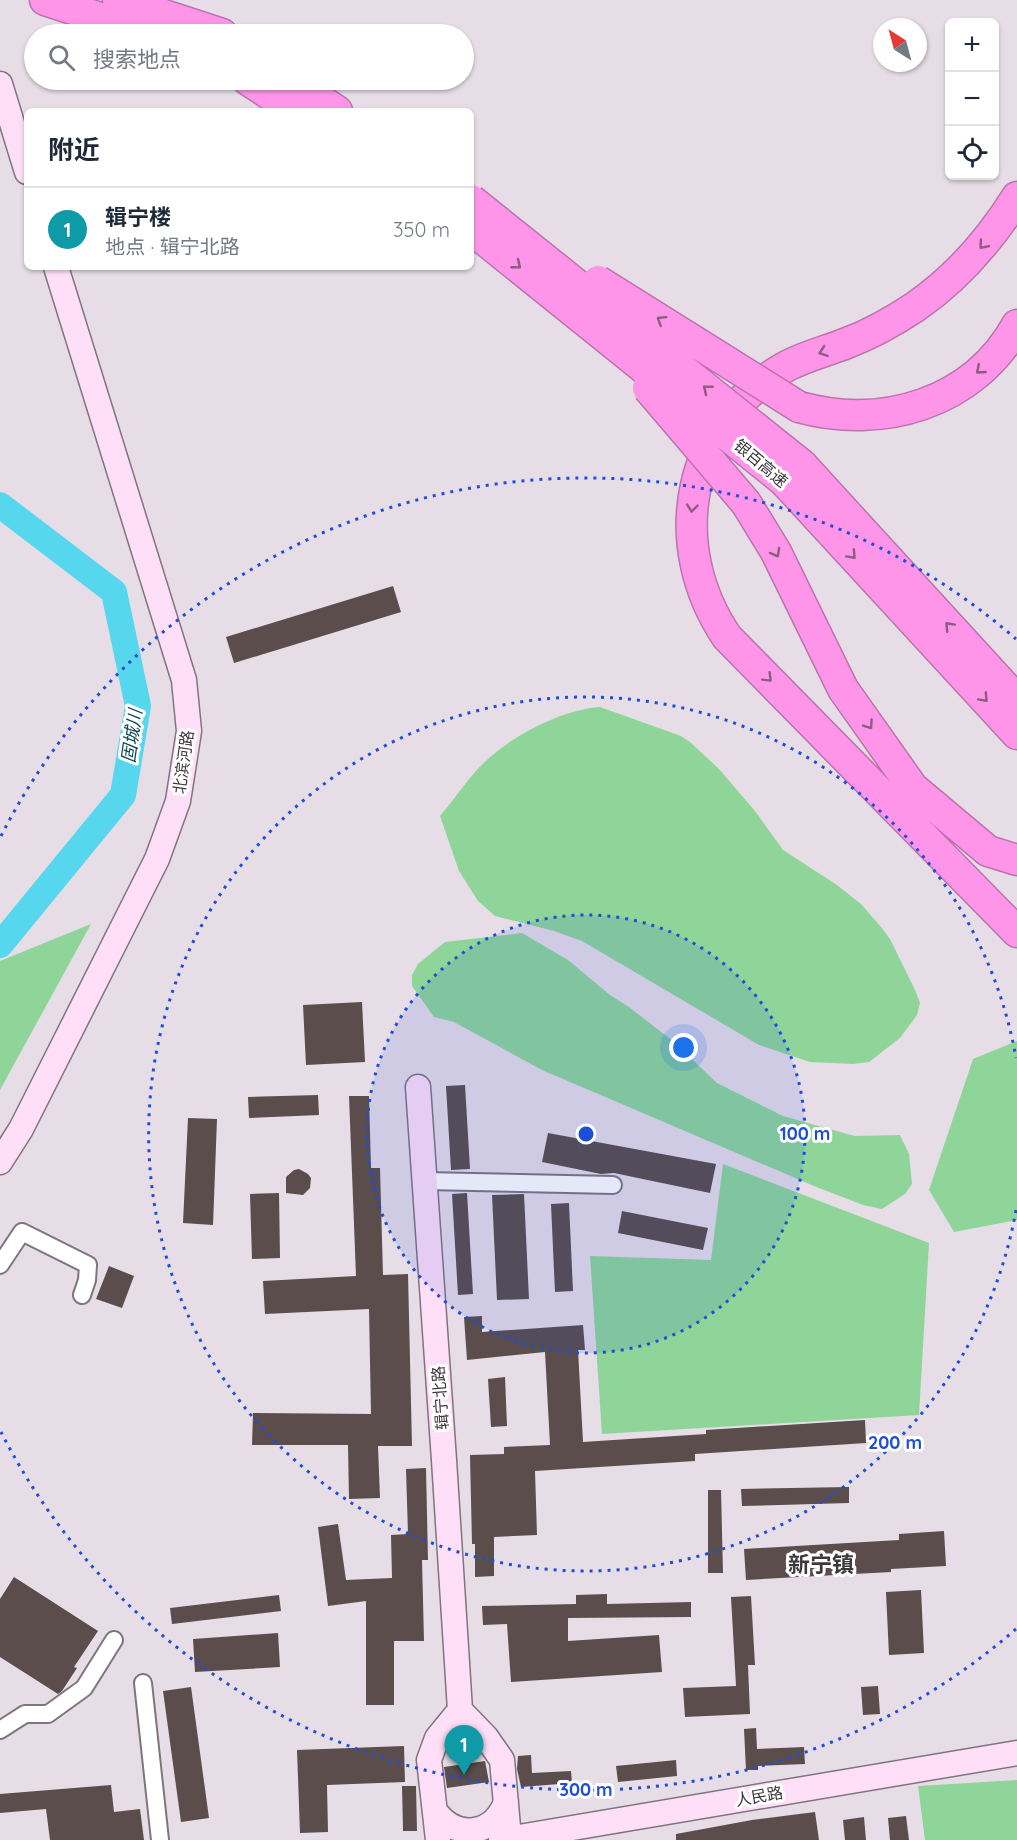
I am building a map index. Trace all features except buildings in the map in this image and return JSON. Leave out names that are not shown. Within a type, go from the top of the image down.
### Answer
[{"type":"highway","points":[[45,0],[118,24]]},
{"type":"highway","points":[[118,0],[191,24]]},
{"type":"highway","points":[[263,90],[290,108]]},
{"type":"highway","points":[[305,90],[332,108]]},
{"type":"highway","points":[[1017,197],[999,225],[972,258],[916,307],[873,332],[789,366],[771,376],[740,403],[716,435],[703,463],[694,492],[691,533],[701,588],[712,614],[727,637],[1017,933]]},
{"type":"highway","points":[[475,212],[799,407],[839,416],[859,417],[900,412],[938,398],[973,376],[1002,348],[1017,325]]},
{"type":"highway","name":"银百高速","points":[[475,212],[603,335],[793,473],[1017,734]]},
{"type":"highway","name":"银百高速","points":[[475,212],[793,473],[1017,699]]},
{"type":"highway","points":[[603,335],[746,503],[776,552],[843,689],[913,788],[988,851],[1017,860]]},
{"type":"main road","points":[[0,84],[24,162]]},
{"type":"main road","name":"北滨河路","points":[[0,1162],[21,1130],[157,859],[178,801],[189,731],[184,680],[57,270]]},
{"type":"main road","name":"辑宁北路","points":[[418,1087],[460,1710]]},
{"type":"main road","points":[[438,1840],[429,1760],[437,1738],[460,1710],[486,1737],[502,1760],[506,1802],[505,1839]]},
{"type":"main road","name":"人民路","points":[[505,1839],[1017,1753]]},
{"type":"main road","points":[[435,1811],[446,1824],[471,1831],[493,1822],[506,1802]]},
{"type":"street","points":[[424,1181],[613,1185]]},
{"type":"street","points":[[0,1265],[22,1232],[87,1265],[87,1280],[82,1295]]},
{"type":"street","points":[[0,1730],[25,1714],[48,1714],[84,1688],[114,1640]]},
{"type":"street","points":[[143,1683],[160,1840]]},
{"type":"green space","points":[[600,707],[681,736],[690,742],[719,769],[755,811],[783,850],[837,885],[861,904],[890,939],[920,1003],[917,1015],[900,1038],[869,1062],[853,1064],[810,1062],[759,1045],[582,941],[554,931],[495,916],[478,901],[459,871],[440,816],[475,772],[516,738],[549,720],[584,709]]},
{"type":"green space","points":[[91,924],[0,1090],[0,961]]},
{"type":"green space","points":[[522,933],[568,960],[610,995],[674,1042],[717,1083],[783,1116],[855,1136],[900,1135],[909,1154],[912,1184],[905,1194],[882,1209],[863,1205],[814,1186],[542,1070],[454,1022],[434,1017],[412,986],[412,975],[418,964],[445,942]]},
{"type":"green space","points":[[1017,1041],[1017,1220],[954,1232],[929,1190],[973,1059]]},
{"type":"green space","points":[[723,1164],[929,1243],[919,1415],[602,1434],[590,1256],[711,1260]]},
{"type":"green space","points":[[1017,1780],[1017,1840],[925,1840],[918,1786]]},
{"type":"waterway","name":"固城川","points":[[0,505],[114,592],[138,706],[123,795],[0,945]]},
{"type":"place","name":"辑宁楼","points":[[464,1775]]},
{"type":"district","name":"新宁镇","points":[[821,1564]]}]
